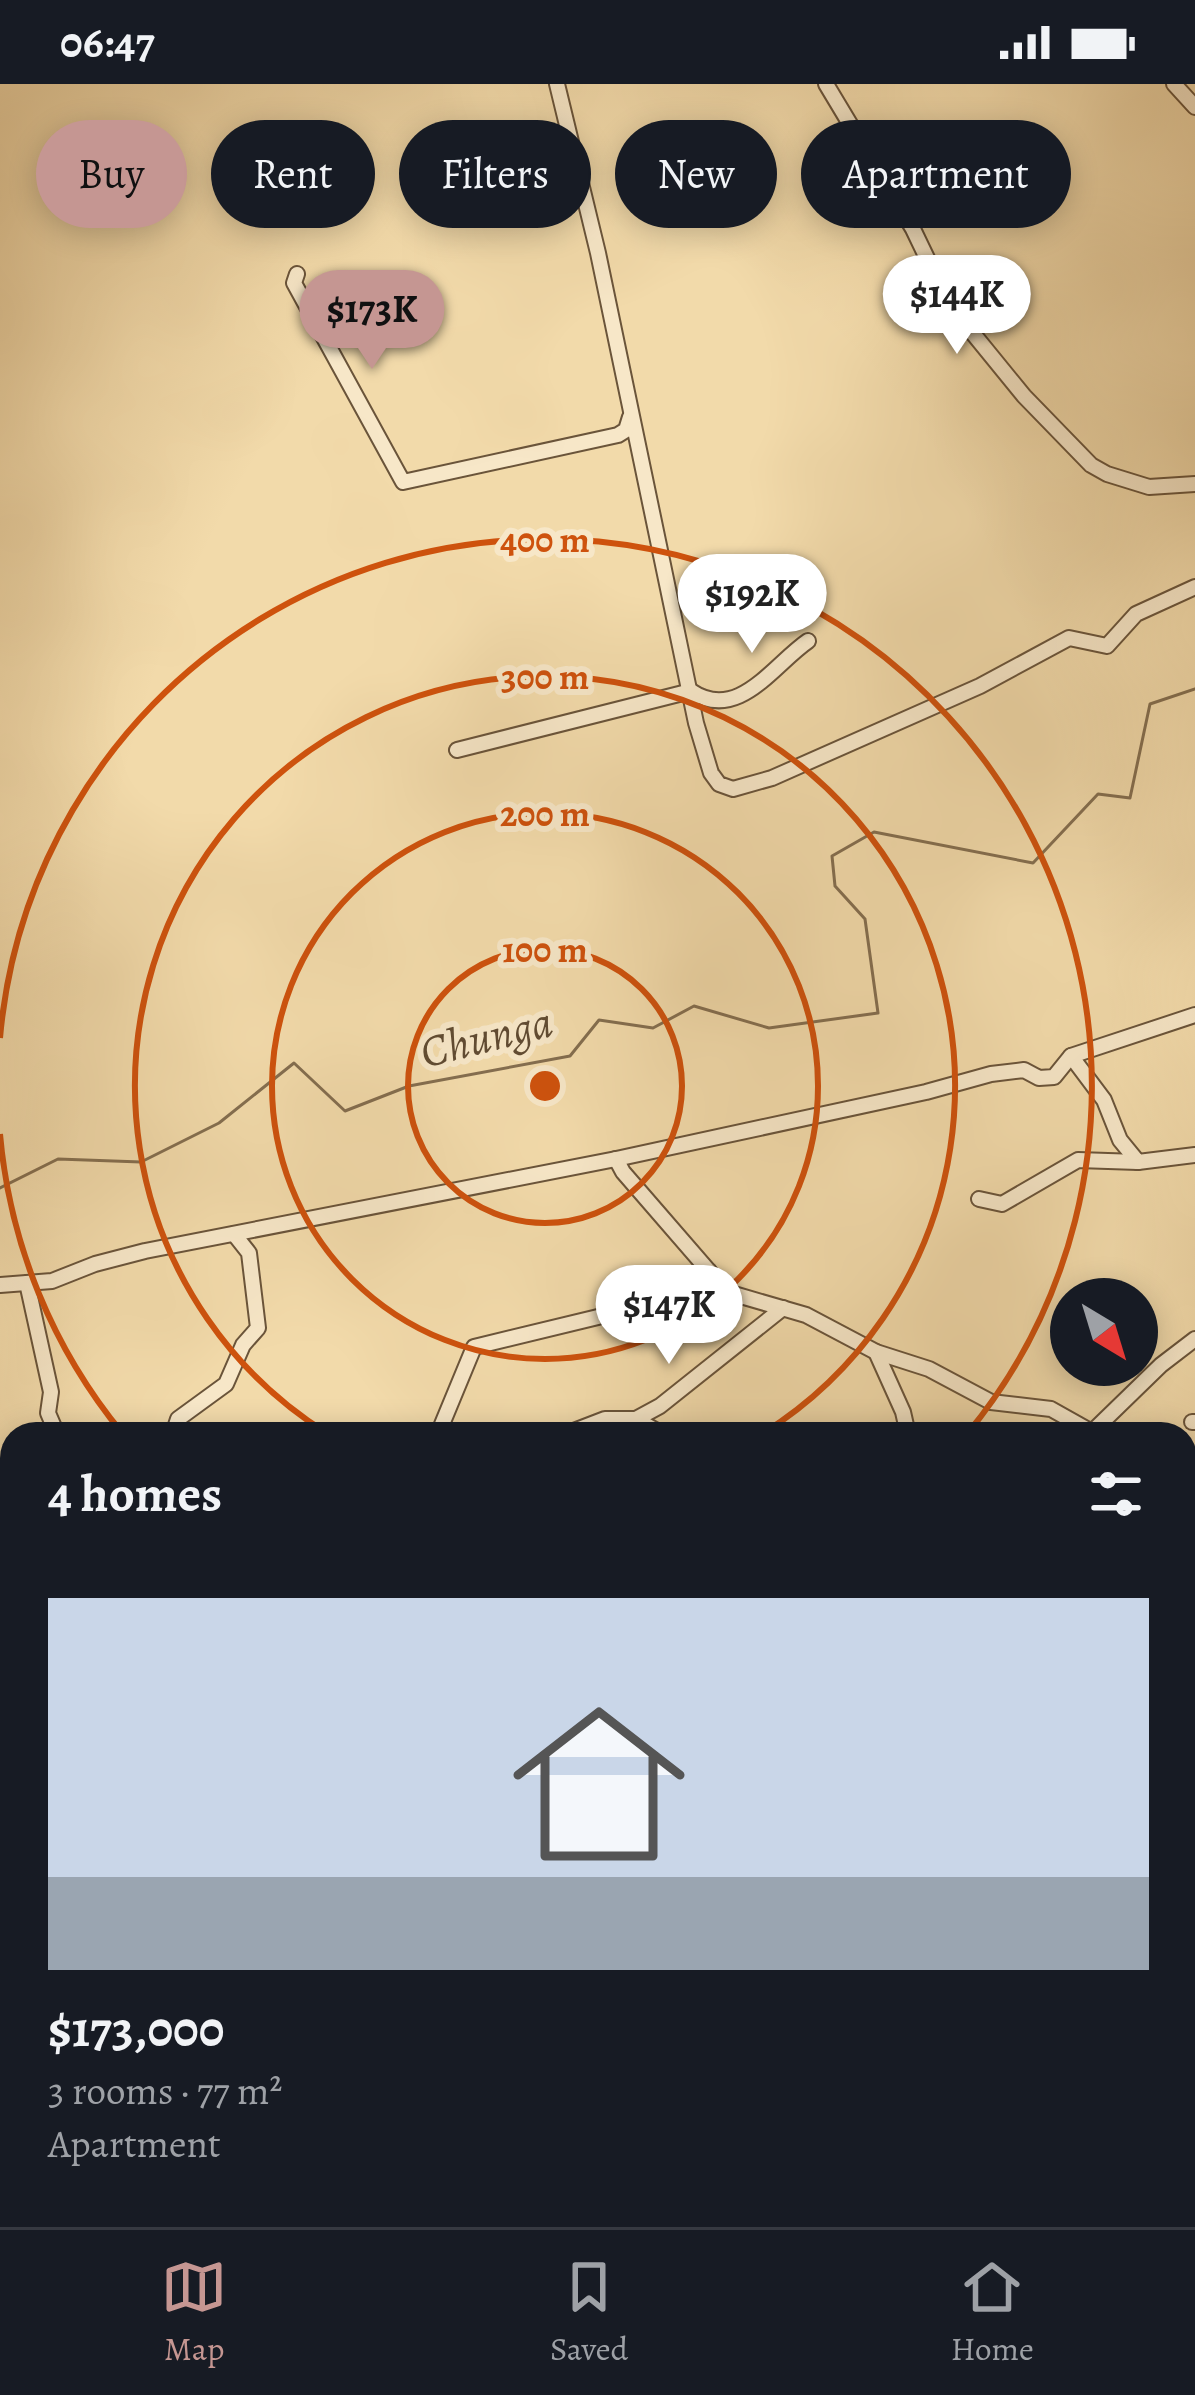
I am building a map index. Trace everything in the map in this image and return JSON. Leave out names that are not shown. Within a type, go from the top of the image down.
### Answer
[{"type":"street","points":[[557,84],[598,253],[696,723],[711,773],[719,784],[733,789],[772,778],[980,686],[1069,638],[1107,646],[1136,614],[1195,587]]},
{"type":"street","points":[[826,84],[914,229],[949,304],[1066,442],[1090,465],[1135,484],[1195,484]]},
{"type":"street","points":[[1174,84],[1195,107]]},
{"type":"street","points":[[297,274],[300,295],[403,482],[618,435],[628,427],[630,414]]},
{"type":"street","points":[[457,750],[691,691],[709,702],[741,696],[808,640]]},
{"type":"street","points":[[0,1285],[52,1281],[145,1251],[616,1159],[991,1074],[1024,1070],[1039,1078],[1054,1077],[1071,1056],[1195,1016]]},
{"type":"street","points":[[1071,1056],[1104,1100],[1120,1140],[1138,1162]]},
{"type":"street","points":[[979,1199],[1002,1204],[1078,1160],[1138,1162],[1195,1156]]},
{"type":"street","points":[[616,1159],[727,1292],[829,1325],[876,1352],[929,1369],[992,1402],[1062,1413],[1075,1422]]},
{"type":"street","points":[[177,1422],[226,1384],[243,1345],[259,1328],[249,1253],[234,1234]]},
{"type":"street","points":[[443,1422],[474,1347],[598,1317],[709,1271]]},
{"type":"street","points":[[27,1283],[51,1392],[48,1412],[52,1422]]},
{"type":"street","points":[[622,1422],[660,1406],[784,1308]]},
{"type":"street","points":[[1102,1422],[1195,1339]]},
{"type":"street","points":[[876,1352],[905,1422]]},
{"type":"street","points":[[636,1419],[641,1422]]},
{"type":"waterway","name":"Chunga","points":[[0,1188],[58,1159],[141,1162],[219,1123],[294,1063],[345,1111],[409,1086],[570,1056],[599,1020],[653,1028],[694,1006],[769,1028],[878,1013],[865,919],[835,886],[832,856],[874,832],[1033,863],[1098,794],[1130,798],[1150,704],[1195,689]]}]
